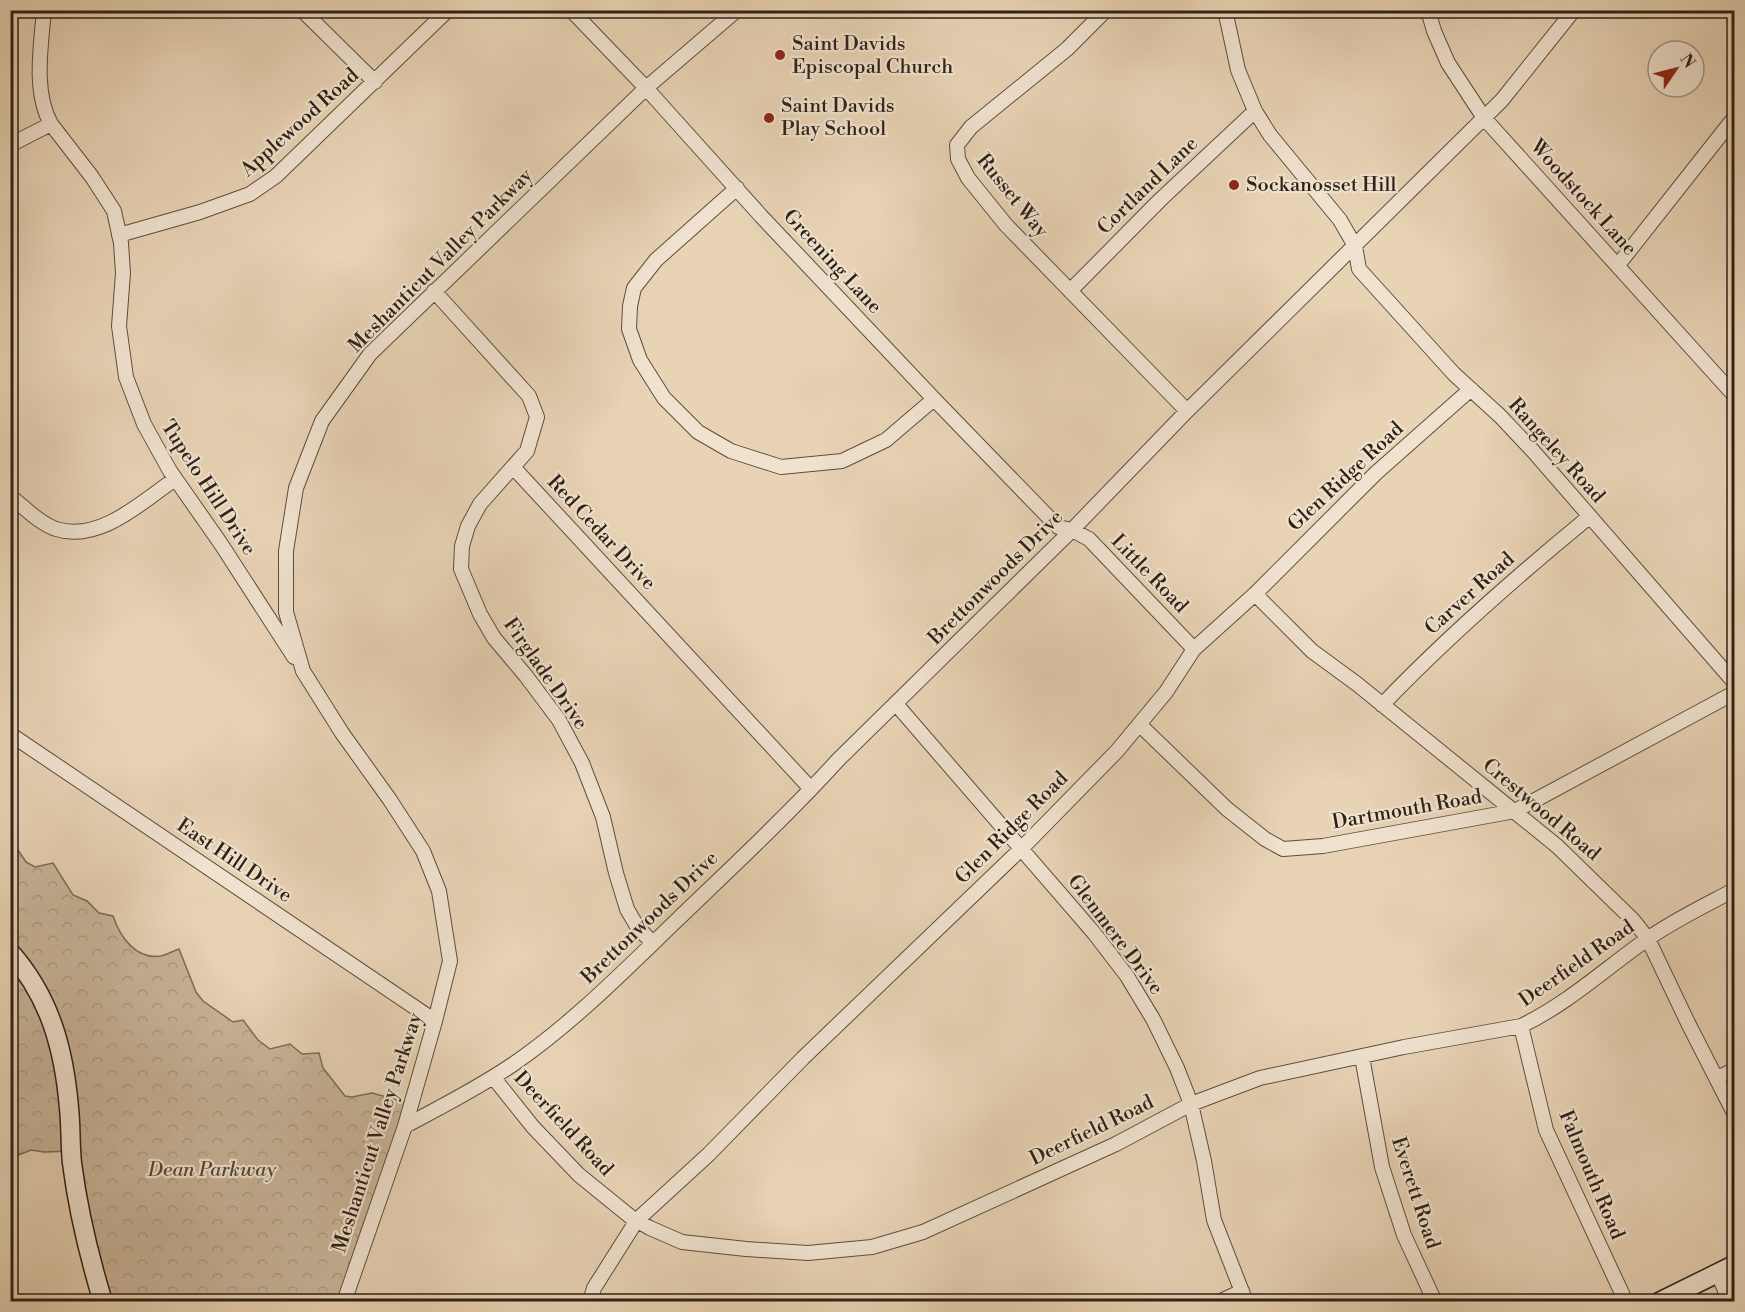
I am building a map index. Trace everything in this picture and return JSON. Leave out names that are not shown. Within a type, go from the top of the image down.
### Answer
[{"type":"main road","points":[[10,952],[28,973],[45,1003],[59,1041],[67,1085],[72,1161],[80,1217],[103,1302]]},
{"type":"main road","points":[[1659,1302],[1734,1265]]},
{"type":"street","name":"Tupelo Hill Drive","points":[[44,10],[40,90],[51,124],[92,177],[114,211],[123,273],[119,326],[126,377],[144,424],[175,478],[221,544],[303,671]]},
{"type":"street","points":[[302,10],[375,82]]},
{"type":"street","name":"Applewood Road","points":[[119,236],[200,212],[250,194],[276,176],[448,10]]},
{"type":"street","name":"Greening Lane","points":[[571,10],[934,399],[1058,527],[1071,530]]},
{"type":"street","name":"Meshanticut Valley Parkway","points":[[344,1302],[405,1126],[450,961],[439,891],[423,850],[342,733],[303,671],[286,612],[286,550],[296,488],[322,421],[370,354],[646,88],[737,10]]},
{"type":"street","name":"Russet Way","points":[[1106,10],[1067,49],[971,127],[957,145],[958,159],[968,178],[1006,225],[1187,411]]},
{"type":"street","name":"Rangeley Road","points":[[1225,10],[1238,70],[1255,111],[1270,135],[1340,220],[1355,246],[1359,269],[1414,332],[1533,451],[1734,682]]},
{"type":"street","name":"Woodstock Lane","points":[[1428,10],[1434,31],[1448,63],[1484,118],[1734,395]]},
{"type":"street","name":"Brettonwoods Drive","points":[[405,1126],[512,1065],[572,1020],[653,943],[811,789],[1187,411],[1502,100],[1574,10]]},
{"type":"street","name":"Cortland Lane","points":[[1070,291],[1160,200],[1255,111]]},
{"type":"street","points":[[1618,265],[1734,118]]},
{"type":"street","points":[[10,145],[51,124]]},
{"type":"street","points":[[737,188],[656,260],[634,288],[629,329],[640,360],[664,398],[698,432],[731,451],[782,467],[842,461],[886,440],[934,399]]},
{"type":"street","points":[[434,291],[529,396],[534,406],[537,417],[533,437],[527,451],[513,467]]},
{"type":"street","name":"Glen Ridge Road","points":[[590,1302],[594,1288],[637,1220],[709,1154],[828,1034],[1022,848],[1117,751],[1166,692],[1194,649],[1254,594],[1376,473],[1471,389]]},
{"type":"street","name":"Red Cedar Drive","points":[[513,467],[811,789]]},
{"type":"street","name":"Firglade Drive","points":[[513,467],[480,504],[468,526],[462,546],[461,569],[480,614],[494,638],[559,720],[582,763],[603,817],[627,909],[638,928],[653,943]]},
{"type":"street","points":[[10,496],[33,515],[54,528],[76,532],[94,528],[120,517],[175,478]]},
{"type":"street","name":"Carver Road","points":[[1382,705],[1490,600],[1589,517]]},
{"type":"street","name":"Little Road","points":[[1071,530],[1089,539],[1194,649]]},
{"type":"street","name":"Crestwood Road","points":[[1254,594],[1312,651],[1515,811],[1604,890],[1633,920],[1648,939],[1734,1113]]},
{"type":"street","name":"Dartmouth Road","points":[[1140,724],[1227,808],[1265,839],[1283,849],[1323,846],[1515,811],[1734,693]]},
{"type":"street","name":"Glenmere Drive","points":[[896,704],[1094,933],[1126,976],[1153,1019],[1177,1068],[1191,1104],[1214,1220],[1244,1296]]},
{"type":"street","name":"East Hill Drive","points":[[10,734],[435,1021]]},
{"type":"street","name":"Deerfield Road","points":[[493,1077],[533,1127],[579,1175],[650,1228],[682,1242],[746,1249],[808,1253],[872,1247],[923,1232],[1116,1144],[1191,1104],[1260,1078],[1404,1047],[1521,1026],[1575,993],[1680,918],[1734,890]]},
{"type":"street","name":"Falmouth Road","points":[[1521,1026],[1546,1130],[1626,1302]]},
{"type":"street","name":"Everett Road","points":[[1362,1057],[1382,1167],[1404,1235],[1435,1302]]},
{"type":"street","points":[[1717,1078],[1734,1070]]},
{"type":"street","points":[[1718,1274],[1730,1302]]},
{"type":"street","points":[[1219,1302],[1244,1296]]},
{"type":"green space","name":"Dean Parkway","points":[[10,838],[26,862],[35,867],[53,863],[73,895],[87,901],[99,913],[113,916],[120,932],[137,951],[152,956],[161,956],[179,949],[196,992],[203,1001],[233,1022],[243,1020],[258,1040],[270,1049],[290,1044],[302,1054],[319,1053],[323,1068],[345,1096],[372,1093],[412,1104],[345,1301],[105,1301],[72,1151],[31,1150],[16,1156],[11,1147]]},
{"type":"place","name":"Saint Davids Episcopal Church","points":[[780,55]]},
{"type":"place","name":"Saint Davids Play School","points":[[769,118]]},
{"type":"place","name":"Sockanosset Hill","points":[[1234,185]]}]
